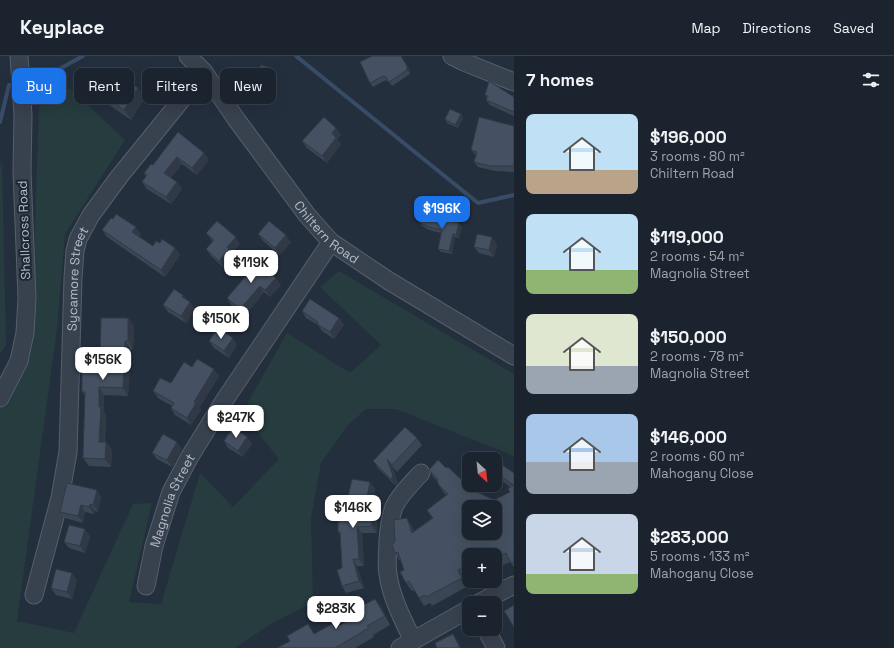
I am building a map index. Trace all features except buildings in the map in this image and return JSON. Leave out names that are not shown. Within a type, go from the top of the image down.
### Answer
[{"type":"street","name":"Shallcross Road","points":[[0,398],[19,360],[25,333],[27,298],[22,172],[23,115],[19,56]]},
{"type":"street","name":"Chiltern Road","points":[[188,56],[200,68]]},
{"type":"street","points":[[452,56],[514,82]]},
{"type":"street","name":"Chiltern Road","points":[[212,84],[236,119],[307,215],[331,242],[389,281],[514,356]]},
{"type":"street","name":"Sycamore Street","points":[[34,595],[60,498],[68,452],[73,278],[75,251],[78,239],[91,215],[119,177],[178,104]]},
{"type":"street","name":"Magnolia Street","points":[[146,586],[154,546],[171,492],[186,464],[224,401],[331,242]]},
{"type":"street","points":[[421,473],[404,492],[395,505],[391,516],[389,536],[388,573],[390,584],[402,617],[407,644],[462,613]]},
{"type":"street","points":[[493,596],[514,585]]},
{"type":"street","points":[[490,636],[496,648]]},
{"type":"green space","points":[[70,88],[74,92],[74,104],[87,104],[125,140],[65,234],[57,329],[17,621],[74,633],[133,504],[152,503],[129,602],[161,604],[200,473],[233,507],[279,459],[242,413],[287,333],[350,373],[381,345],[320,287],[339,271],[514,374],[514,456],[396,409],[366,409],[347,426],[321,463],[311,518],[313,602],[269,625],[235,648],[0,648],[0,403],[31,353],[39,106],[42,104],[66,104],[66,90]]},
{"type":"green space","points":[[2,159],[6,345],[0,354],[0,168]]},
{"type":"waterway","points":[[61,68],[83,56]]},
{"type":"waterway","points":[[296,56],[478,203],[514,195]]},
{"type":"waterway","points":[[0,122],[9,85]]}]
